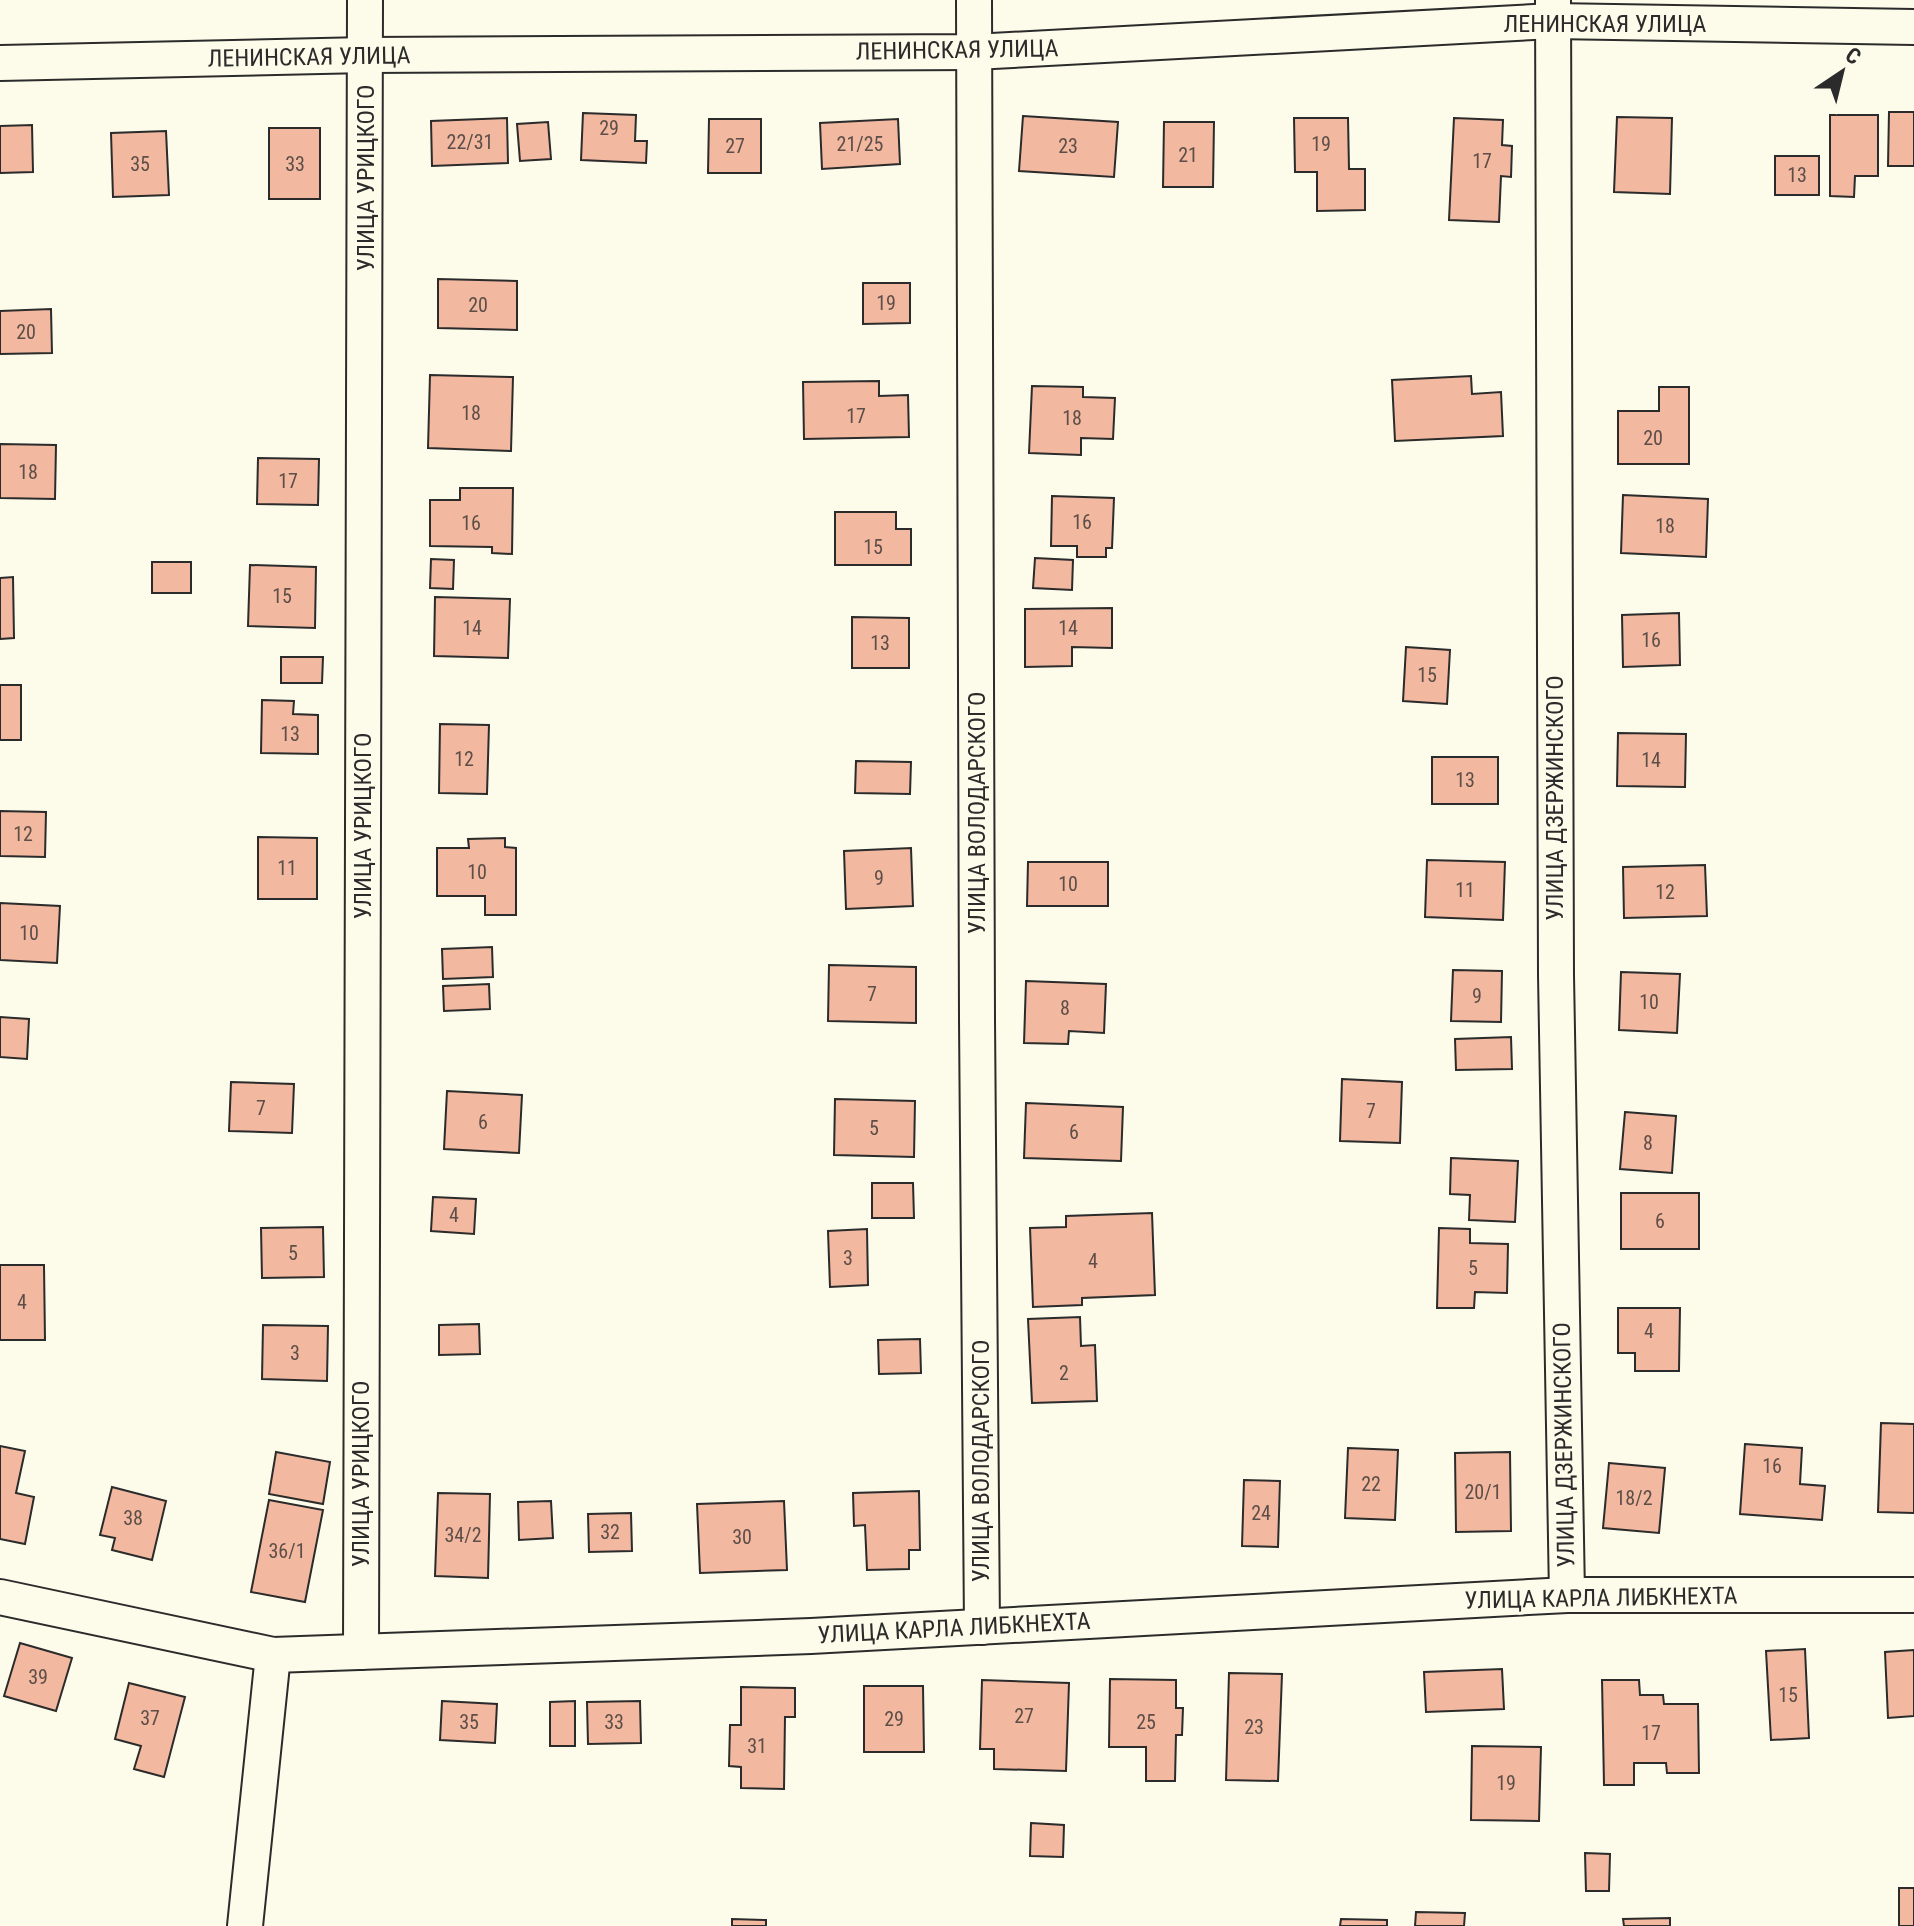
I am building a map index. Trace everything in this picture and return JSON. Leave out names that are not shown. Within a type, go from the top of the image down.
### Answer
[{"type":"street","name":"УЛИЦА УРИЦКОГО","points":[[361,1652],[365,0]]},
{"type":"street","name":"УЛИЦА ВОЛОДАРСКОГО","points":[[974,0],[982,1627]]},
{"type":"street","name":"ЛЕНИНСКАЯ УЛИЦА","points":[[0,63],[366,55],[974,52],[1553,10],[1914,27]]},
{"type":"street","name":"УЛИЦА ДЗЕРЖИНСКОГО","points":[[1553,10],[1556,975],[1567,1595]]},
{"type":"street","name":"УЛИЦА КАРЛА ЛИБКНЕХТА","points":[[0,1597],[273,1655],[811,1636],[1567,1595],[1914,1595]]},
{"type":"street","points":[[245,1926],[273,1655]]},
{"type":"building","points":[[1889,112],[1914,112],[1914,166],[1888,166]]},
{"type":"building","points":[[583,113],[636,115],[635,141],[647,141],[646,163],[581,160]]},
{"type":"building","points":[[1830,115],[1878,115],[1878,176],[1855,176],[1854,197],[1830,196]]},
{"type":"building","points":[[1023,116],[1118,122],[1114,177],[1019,171]]},
{"type":"building","points":[[1617,117],[1672,118],[1670,194],[1614,192]]},
{"type":"building","points":[[507,118],[508,163],[432,166],[431,121]]},
{"type":"building","points":[[1294,118],[1348,118],[1349,169],[1365,169],[1365,210],[1317,211],[1317,172],[1295,172]]},
{"type":"building","points":[[1454,118],[1503,120],[1502,145],[1512,146],[1511,177],[1501,176],[1499,222],[1449,220]]},
{"type":"building","points":[[709,119],[761,119],[761,173],[708,173]]},
{"type":"building","points":[[898,119],[900,164],[822,169],[820,123]]},
{"type":"building","points":[[548,122],[551,159],[520,161],[517,124]]},
{"type":"building","points":[[1164,122],[1214,122],[1213,187],[1163,187]]},
{"type":"building","points":[[32,125],[33,172],[0,173],[0,126]]},
{"type":"building","points":[[269,128],[320,128],[320,199],[269,199]]},
{"type":"building","points":[[166,131],[169,195],[113,197],[111,133]]},
{"type":"building","points":[[1775,156],[1819,156],[1819,195],[1775,195]]},
{"type":"building","points":[[438,279],[517,281],[517,330],[438,328]]},
{"type":"building","points":[[863,283],[910,283],[910,323],[863,324]]},
{"type":"building","points":[[51,309],[52,353],[0,354],[0,311]]},
{"type":"building","points":[[430,375],[513,377],[511,451],[428,448]]},
{"type":"building","points":[[1471,376],[1472,394],[1501,392],[1503,436],[1395,441],[1392,380]]},
{"type":"building","points":[[879,381],[879,396],[908,395],[909,437],[804,439],[803,382]]},
{"type":"building","points":[[1032,386],[1083,387],[1083,397],[1115,398],[1113,439],[1081,438],[1081,455],[1029,453]]},
{"type":"building","points":[[1659,387],[1689,387],[1689,464],[1618,464],[1618,411],[1659,411]]},
{"type":"building","points":[[0,444],[56,445],[55,499],[0,498]]},
{"type":"building","points":[[258,458],[319,459],[318,505],[257,504]]},
{"type":"building","points":[[460,488],[513,488],[512,554],[492,553],[492,547],[430,546],[430,500],[460,500]]},
{"type":"building","points":[[1623,495],[1708,499],[1706,557],[1621,553]]},
{"type":"building","points":[[1052,496],[1114,498],[1112,548],[1106,548],[1106,557],[1077,557],[1077,546],[1051,546]]},
{"type":"building","points":[[835,512],[896,512],[896,529],[911,529],[911,565],[835,565]]},
{"type":"building","points":[[1035,558],[1073,560],[1072,590],[1033,588]]},
{"type":"building","points":[[431,559],[454,560],[453,589],[430,588]]},
{"type":"building","points":[[152,562],[191,562],[191,593],[152,593]]},
{"type":"building","points":[[250,565],[316,567],[315,628],[248,626]]},
{"type":"building","points":[[13,577],[14,638],[0,639],[0,578]]},
{"type":"building","points":[[435,597],[510,599],[508,658],[434,656]]},
{"type":"building","points":[[1112,608],[1112,648],[1072,647],[1072,666],[1025,667],[1025,609]]},
{"type":"building","points":[[1679,613],[1680,665],[1623,667],[1622,615]]},
{"type":"building","points":[[852,617],[909,618],[909,668],[852,668]]},
{"type":"building","points":[[1406,647],[1450,650],[1447,704],[1403,701]]},
{"type":"building","points":[[281,657],[323,657],[322,683],[281,683]]},
{"type":"building","points":[[0,685],[21,685],[21,740],[0,740]]},
{"type":"building","points":[[262,700],[294,701],[293,714],[318,715],[318,754],[261,753]]},
{"type":"building","points":[[440,724],[489,725],[487,794],[439,793]]},
{"type":"building","points":[[1618,733],[1686,734],[1685,787],[1617,786]]},
{"type":"building","points":[[1432,757],[1498,757],[1498,804],[1432,804]]},
{"type":"building","points":[[856,761],[911,762],[910,794],[855,793]]},
{"type":"building","points":[[0,811],[46,812],[45,857],[0,856]]},
{"type":"building","points":[[258,837],[317,838],[317,899],[258,899]]},
{"type":"building","points":[[505,838],[505,847],[516,848],[516,915],[485,915],[485,896],[437,896],[437,848],[469,848],[468,839]]},
{"type":"building","points":[[911,848],[913,906],[846,909],[844,851]]},
{"type":"building","points":[[1427,860],[1505,862],[1503,920],[1425,917]]},
{"type":"building","points":[[1028,862],[1108,862],[1108,906],[1027,906]]},
{"type":"building","points":[[1705,865],[1707,916],[1624,918],[1623,867]]},
{"type":"building","points":[[0,903],[60,906],[57,963],[0,960]]},
{"type":"building","points":[[492,947],[493,977],[443,979],[442,949]]},
{"type":"building","points":[[829,965],[916,967],[916,1023],[828,1021]]},
{"type":"building","points":[[1453,970],[1502,971],[1501,1022],[1451,1021]]},
{"type":"building","points":[[1621,972],[1680,974],[1677,1033],[1619,1030]]},
{"type":"building","points":[[1026,981],[1106,984],[1104,1033],[1069,1031],[1068,1044],[1024,1043]]},
{"type":"building","points":[[489,984],[490,1009],[444,1011],[443,986]]},
{"type":"building","points":[[0,1017],[29,1019],[27,1059],[0,1057]]},
{"type":"building","points":[[1511,1037],[1512,1069],[1456,1070],[1455,1039]]},
{"type":"building","points":[[1342,1079],[1402,1082],[1400,1143],[1340,1141]]},
{"type":"building","points":[[231,1082],[294,1084],[292,1133],[229,1131]]},
{"type":"building","points":[[447,1091],[522,1095],[519,1153],[444,1149]]},
{"type":"building","points":[[835,1099],[915,1101],[914,1157],[834,1155]]},
{"type":"building","points":[[1026,1103],[1123,1107],[1121,1161],[1024,1158]]},
{"type":"building","points":[[1625,1112],[1676,1116],[1672,1173],[1620,1169]]},
{"type":"building","points":[[1451,1158],[1518,1161],[1515,1222],[1469,1220],[1470,1195],[1450,1194]]},
{"type":"building","points":[[872,1183],[913,1183],[914,1218],[872,1218]]},
{"type":"building","points":[[1621,1193],[1699,1193],[1699,1249],[1621,1249]]},
{"type":"building","points":[[433,1197],[476,1199],[474,1234],[431,1231]]},
{"type":"building","points":[[1152,1213],[1155,1295],[1082,1298],[1082,1305],[1033,1307],[1030,1228],[1066,1227],[1066,1216]]},
{"type":"building","points":[[323,1227],[324,1277],[262,1278],[261,1228]]},
{"type":"building","points":[[1439,1228],[1470,1229],[1470,1243],[1508,1244],[1507,1293],[1475,1292],[1474,1308],[1437,1308]]},
{"type":"building","points":[[867,1229],[868,1285],[830,1287],[828,1231]]},
{"type":"building","points":[[0,1265],[44,1265],[45,1340],[0,1340]]},
{"type":"building","points":[[1618,1308],[1680,1308],[1679,1371],[1635,1371],[1635,1353],[1618,1353]]},
{"type":"building","points":[[1080,1317],[1081,1346],[1095,1345],[1097,1401],[1032,1403],[1028,1319]]},
{"type":"building","points":[[479,1324],[480,1354],[439,1355],[439,1325]]},
{"type":"building","points":[[263,1325],[328,1326],[327,1381],[262,1379]]},
{"type":"building","points":[[920,1339],[921,1373],[879,1374],[878,1340]]},
{"type":"building","points":[[1881,1423],[1914,1424],[1914,1513],[1878,1512]]},
{"type":"building","points":[[1745,1444],[1802,1448],[1800,1484],[1825,1486],[1822,1520],[1740,1514]]},
{"type":"building","points":[[0,1446],[25,1451],[16,1493],[34,1497],[25,1544],[0,1539]]},
{"type":"building","points":[[1348,1448],[1398,1450],[1395,1520],[1345,1518]]},
{"type":"building","points":[[276,1452],[330,1462],[323,1504],[269,1494]]},
{"type":"building","points":[[1510,1452],[1511,1531],[1456,1532],[1455,1453]]},
{"type":"building","points":[[1609,1463],[1665,1468],[1659,1533],[1603,1528]]},
{"type":"building","points":[[1244,1480],[1280,1481],[1278,1547],[1242,1546]]},
{"type":"building","points":[[112,1487],[166,1501],[152,1560],[112,1550],[115,1538],[100,1535]]},
{"type":"building","points":[[919,1491],[920,1550],[909,1550],[909,1569],[867,1570],[865,1525],[854,1526],[853,1493]]},
{"type":"building","points":[[438,1493],[490,1494],[488,1578],[435,1576]]},
{"type":"building","points":[[269,1500],[323,1510],[305,1602],[251,1592]]},
{"type":"building","points":[[551,1501],[553,1538],[519,1540],[518,1502]]},
{"type":"building","points":[[784,1501],[787,1570],[700,1573],[697,1504]]},
{"type":"building","points":[[631,1513],[632,1551],[589,1552],[588,1514]]},
{"type":"building","points":[[20,1643],[72,1658],[56,1711],[4,1696]]},
{"type":"building","points":[[1805,1649],[1809,1738],[1771,1740],[1766,1651]]},
{"type":"building","points":[[1914,1650],[1914,1716],[1888,1718],[1885,1652]]},
{"type":"building","points":[[1502,1669],[1504,1709],[1426,1712],[1424,1672]]},
{"type":"building","points":[[1229,1673],[1282,1674],[1278,1781],[1226,1780]]},
{"type":"building","points":[[1110,1679],[1176,1680],[1176,1708],[1183,1708],[1182,1735],[1176,1735],[1175,1781],[1146,1781],[1146,1747],[1109,1747]]},
{"type":"building","points":[[982,1680],[1069,1683],[1066,1771],[994,1769],[994,1749],[980,1749]]},
{"type":"building","points":[[1602,1680],[1639,1680],[1640,1695],[1663,1695],[1664,1704],[1698,1704],[1699,1773],[1667,1773],[1666,1763],[1634,1763],[1634,1785],[1604,1785]]},
{"type":"building","points":[[129,1683],[185,1697],[164,1777],[134,1769],[141,1746],[115,1739]]},
{"type":"building","points":[[864,1686],[923,1686],[924,1752],[864,1752]]},
{"type":"building","points":[[741,1687],[795,1688],[795,1717],[785,1717],[784,1789],[741,1788],[741,1767],[729,1766],[730,1725],[741,1725]]},
{"type":"building","points":[[442,1701],[497,1704],[495,1743],[440,1740]]},
{"type":"building","points":[[575,1701],[575,1746],[550,1746],[550,1702]]},
{"type":"building","points":[[640,1701],[641,1743],[588,1744],[587,1702]]},
{"type":"building","points":[[1472,1746],[1541,1747],[1539,1821],[1471,1820]]},
{"type":"building","points":[[1031,1823],[1064,1825],[1063,1857],[1030,1856]]},
{"type":"building","points":[[1585,1853],[1610,1854],[1609,1891],[1586,1891]]},
{"type":"building","points":[[1899,1888],[1914,1888],[1914,1926],[1899,1926]]},
{"type":"building","points":[[1416,1912],[1465,1913],[1464,1926],[1415,1926]]},
{"type":"building","points":[[1670,1918],[1670,1926],[1624,1926],[1623,1919]]},
{"type":"building","points":[[732,1919],[766,1920],[766,1926],[732,1926]]},
{"type":"building","points":[[1341,1919],[1387,1920],[1387,1926],[1340,1926]]}]
